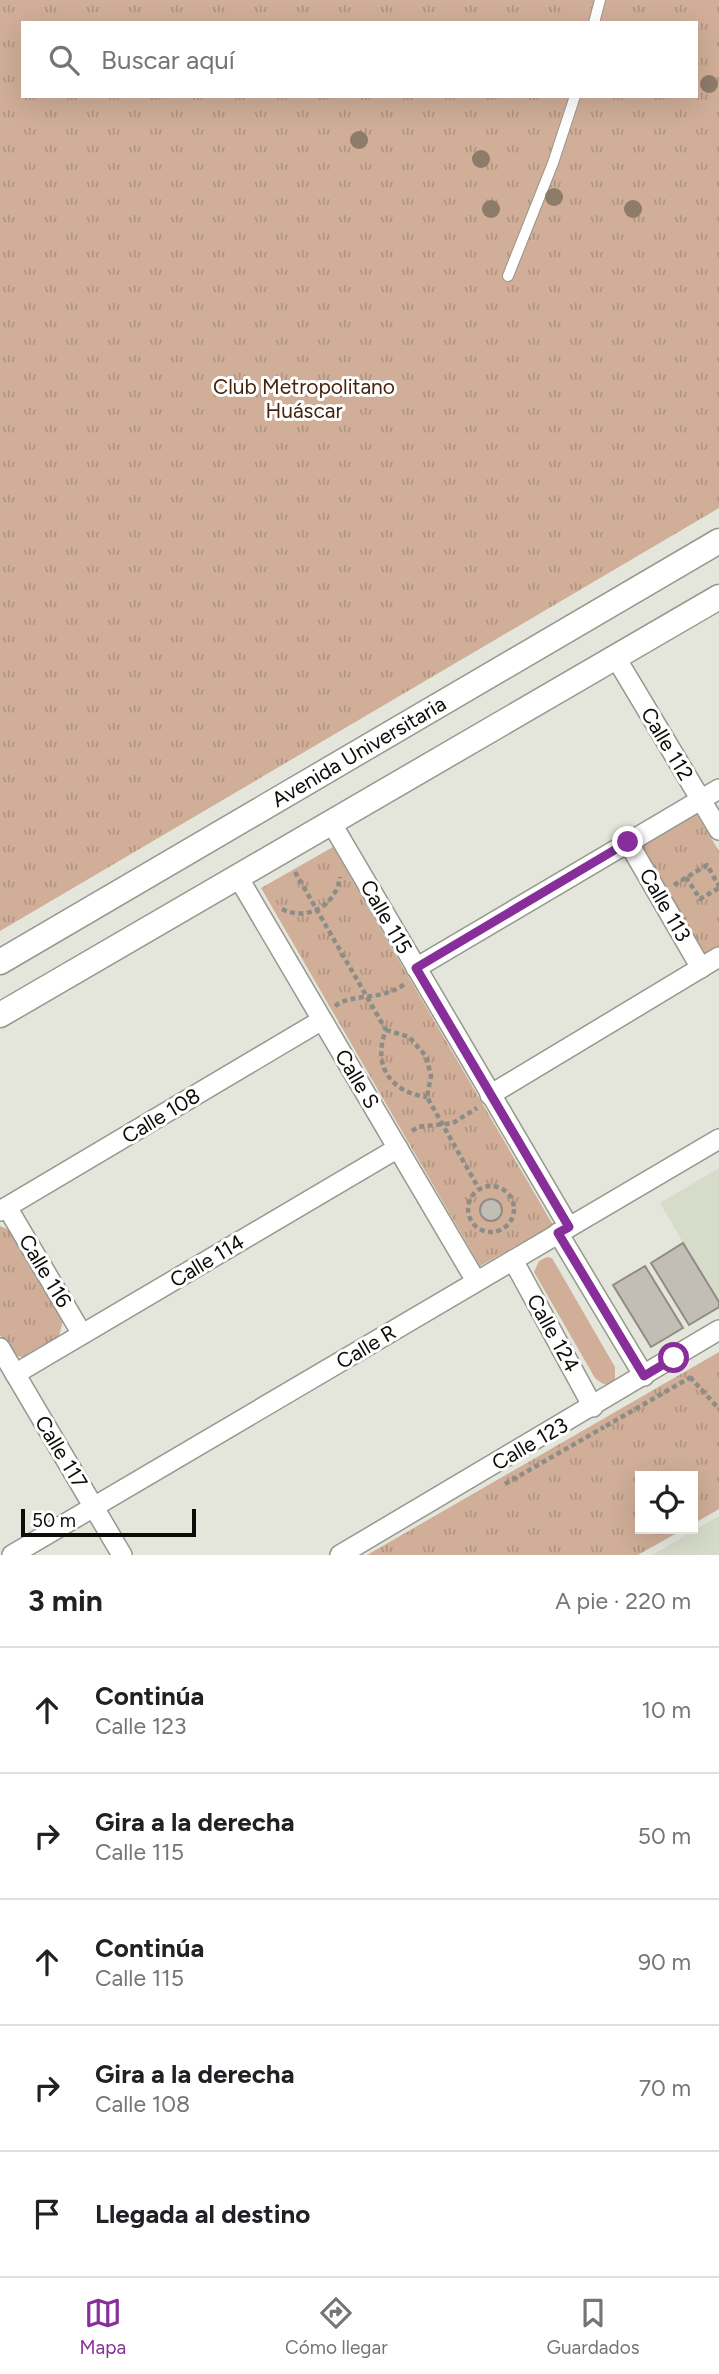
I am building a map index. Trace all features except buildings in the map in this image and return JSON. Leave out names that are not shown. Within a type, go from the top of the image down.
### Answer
[{"type":"street","name":"Avenida Universitaria","points":[[0,962],[719,541]]},
{"type":"street","points":[[0,1015],[719,597]]},
{"type":"street","name":"Calle 112","points":[[616,658],[719,830]]},
{"type":"street","points":[[407,975],[719,789]]},
{"type":"street","name":"Calle 115","points":[[332,824],[407,975],[480,1100],[564,1230],[644,1376]]},
{"type":"street","name":"Calle 113","points":[[628,842],[701,968]]},
{"type":"street","name":"Calle S","points":[[238,877],[329,1012],[398,1148],[476,1282]]},
{"type":"street","points":[[480,1100],[719,957]]},
{"type":"street","name":"Calle 108","points":[[4,1209],[329,1012]]},
{"type":"street","name":"Calle R","points":[[12,1555],[719,1139]]},
{"type":"street","name":"Calle 114","points":[[15,1374],[398,1148]]},
{"type":"street","name":"Calle 116","points":[[4,1209],[82,1334]]},
{"type":"street","name":"Calle 124","points":[[513,1260],[593,1407]]},
{"type":"street","name":"Calle 123","points":[[340,1555],[719,1330]]},
{"type":"street","name":"Calle 117","points":[[0,1348],[122,1555]]},
{"type":"lane","points":[[595,21],[600,0]]},
{"type":"lane","points":[[508,276],[553,163],[574,98]]},
{"type":"path","points":[[286,877],[306,865]]},
{"type":"path","points":[[707,865],[719,887],[699,899],[686,877],[707,865]]},
{"type":"path","points":[[295,872],[386,1030],[409,1037],[426,1056],[431,1076],[427,1097],[478,1189]]},
{"type":"path","points":[[284,918],[278,907],[299,914],[316,910],[329,902],[335,894],[341,874],[347,885]]},
{"type":"path","points":[[329,1012],[350,999],[387,994],[407,975],[412,995]]},
{"type":"path","points":[[329,994],[329,1012]]},
{"type":"path","points":[[329,1012],[343,1017]]},
{"type":"path","points":[[386,1030],[380,1053],[387,1075],[404,1091],[427,1097]]},
{"type":"path","points":[[480,1100],[485,1119]]},
{"type":"path","points":[[398,1148],[410,1132],[418,1127],[444,1125],[462,1119],[480,1100]]},
{"type":"path","points":[[485,1186],[500,1188],[511,1198],[514,1213],[512,1220],[501,1230],[494,1232],[478,1229],[468,1217],[469,1201],[478,1189],[485,1186]]},
{"type":"path","points":[[501,1230],[505,1237]]},
{"type":"path","points":[[674,1358],[719,1409]]},
{"type":"path","points":[[605,1427],[691,1377]]},
{"type":"shaded area","points":[[719,1168],[719,1304],[660,1203]]},
{"type":"shaded area","points":[[719,1516],[719,1555],[652,1555],[688,1534],[698,1534],[698,1528]]},
{"type":"green space","name":"Club Metropolitano Huáscar","points":[[0,0],[719,0],[719,508],[0,931]]},
{"type":"green space","points":[[696,813],[719,851],[719,950],[706,957],[641,846]]},
{"type":"green space","points":[[333,847],[553,1225],[480,1266],[261,888]]},
{"type":"green space","points":[[0,1226],[9,1230],[63,1321],[59,1336],[22,1357],[13,1355],[0,1335]]},
{"type":"green space","points":[[552,1258],[615,1367],[615,1381],[612,1383],[604,1384],[595,1378],[534,1272],[539,1261]]},
{"type":"green space","points":[[719,1352],[719,1509],[698,1521],[698,1471],[635,1471],[635,1534],[675,1534],[638,1555],[367,1555]]},
{"type":"route","points":[[628,842],[416,968],[569,1227],[558,1233],[644,1376],[674,1358]]}]
